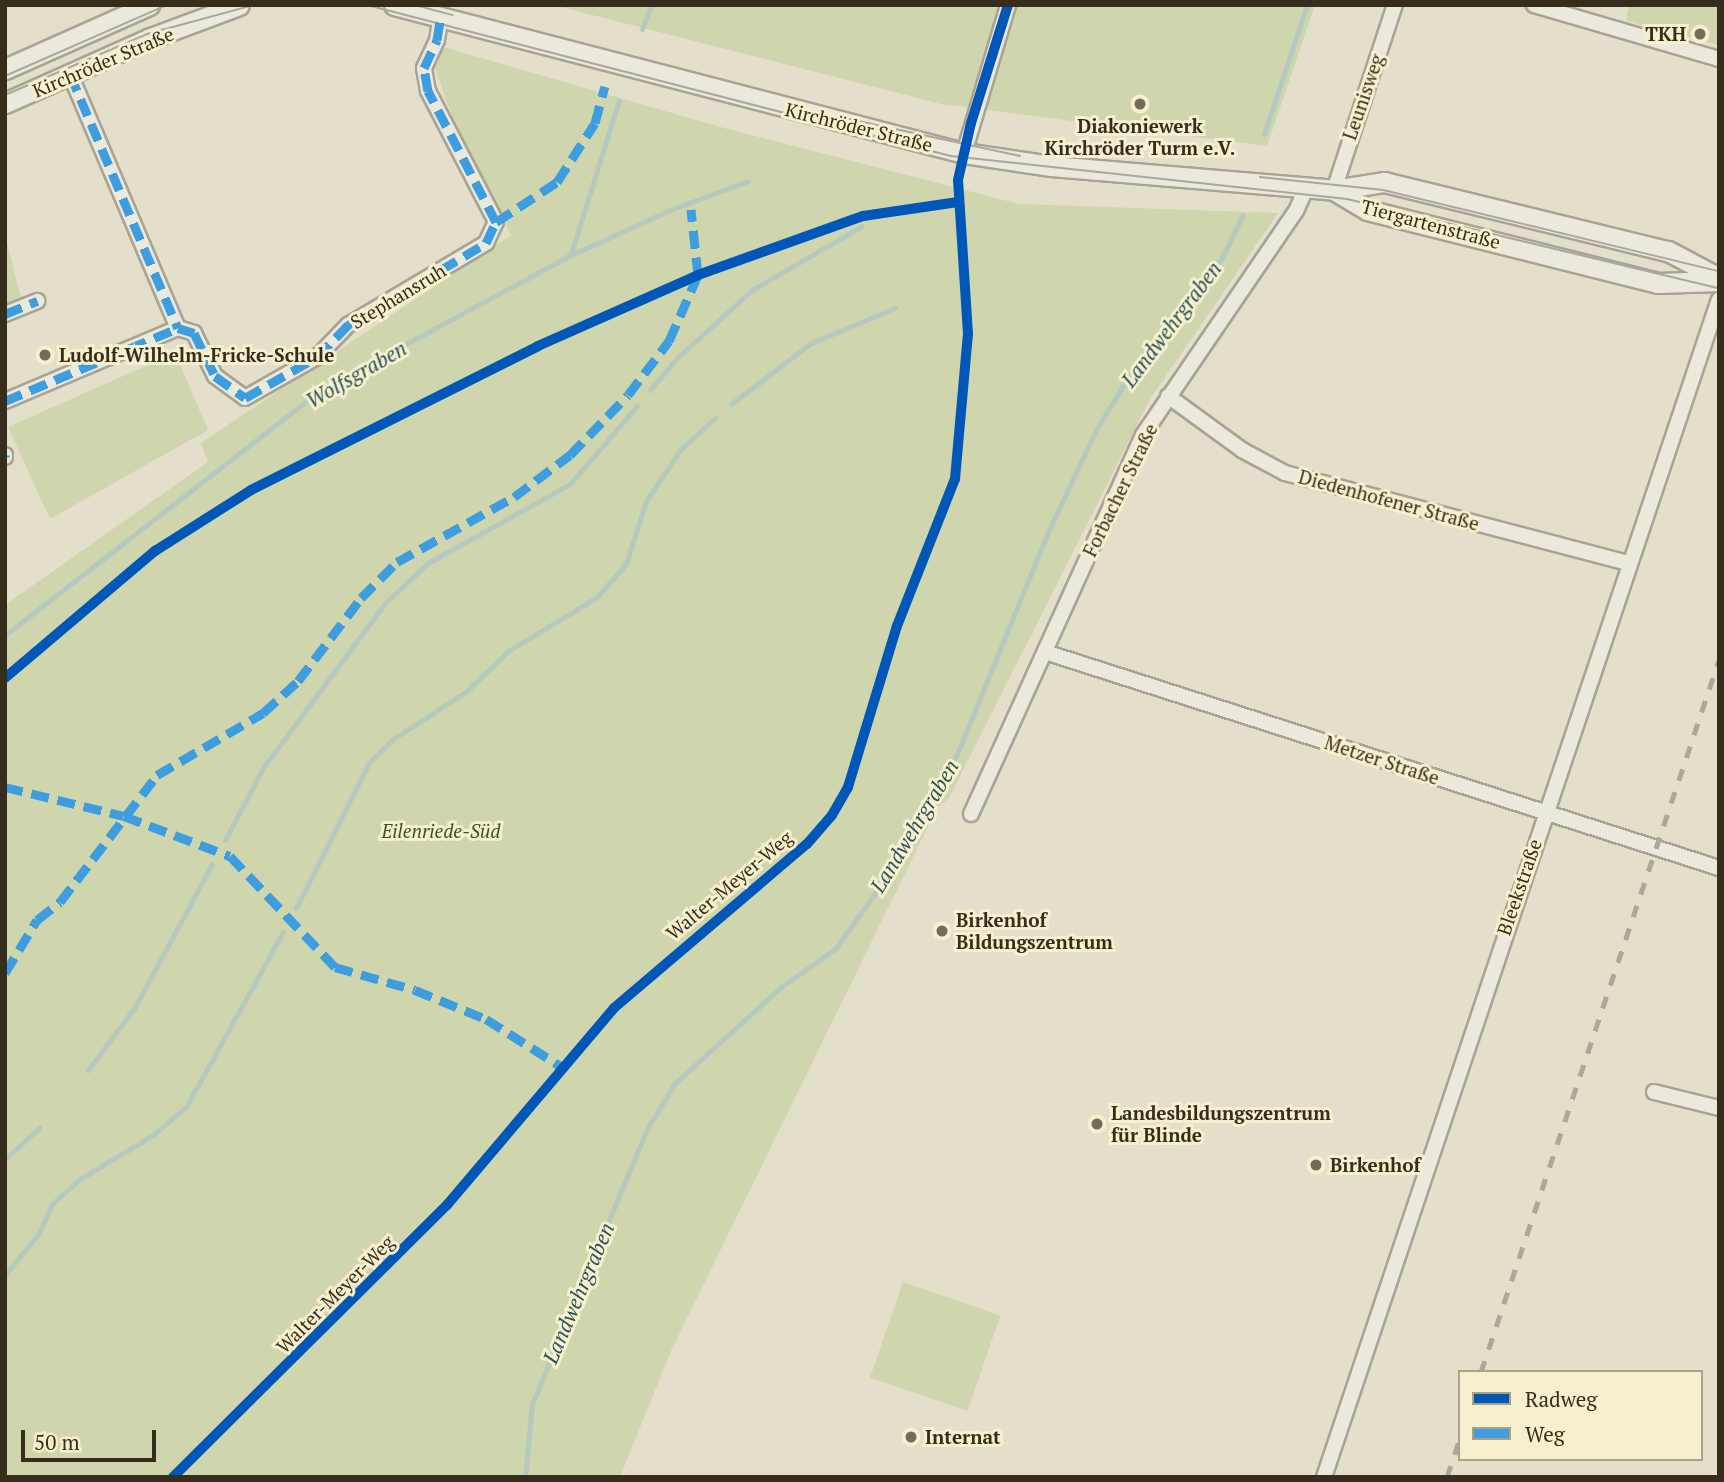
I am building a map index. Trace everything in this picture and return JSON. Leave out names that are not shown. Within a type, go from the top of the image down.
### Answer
[{"type":"main road","name":"Kirchröder Straße","points":[[5,69],[149,5]]},
{"type":"main road","name":"Kirchröder Straße","points":[[5,103],[239,5]]},
{"type":"main road","name":"Kirchröder Straße","points":[[394,5],[964,153],[1051,166],[1334,190]]},
{"type":"main road","name":"Tiergartenstraße","points":[[1334,190],[1384,182],[1668,251],[1719,279]]},
{"type":"main road","name":"Tiergartenstraße","points":[[1334,190],[1367,211],[1649,281],[1669,285],[1719,279]]},
{"type":"street","points":[[964,153],[1008,5]]},
{"type":"street","name":"Leunisweg","points":[[1334,190],[1395,5]]},
{"type":"street","points":[[1534,5],[1719,59]]},
{"type":"street","name":"Stephansruh","points":[[70,74],[178,328],[194,333],[215,376],[246,398],[317,357],[348,325],[486,243],[496,222],[428,91],[424,68],[437,40],[441,16]]},
{"type":"street","name":"Forbacher Straße","points":[[971,814],[1143,435],[1296,211],[1307,186]]},
{"type":"street","name":"Bleekstraße","points":[[1324,1477],[1544,811],[1719,299]]},
{"type":"street","points":[[5,314],[38,301]]},
{"type":"street","points":[[5,401],[178,328]]},
{"type":"street","name":"Diedenhofener Straße","points":[[1168,396],[1242,450],[1285,473],[1628,563]]},
{"type":"street","name":"Metzer Straße","points":[[1045,652],[1719,868]]},
{"type":"street","points":[[1654,1092],[1719,1108]]},
{"type":"green space","points":[[553,5],[1315,5],[1267,146],[941,104]]},
{"type":"green space","name":"TKH","points":[[1629,5],[1719,5],[1719,45],[1626,21]]},
{"type":"green space","name":"Eilenriede-Süd","points":[[426,42],[724,128],[1019,204],[1278,213],[1150,399],[949,798],[937,808],[671,1351],[620,1477],[5,1477],[5,605],[208,462],[201,443],[511,235],[465,154]]},
{"type":"green space","points":[[5,235],[22,303],[5,310]]},
{"type":"green space","points":[[175,353],[208,430],[50,519],[8,427]]},
{"type":"green space","points":[[903,1282],[1000,1316],[968,1411],[870,1377]]},
{"type":"waterway","points":[[642,29],[651,5]]},
{"type":"waterway","name":"Landwehrgraben","points":[[1264,134],[1307,5]]},
{"type":"waterway","points":[[571,254],[619,100]]},
{"type":"waterway","name":"Wolfsgraben","points":[[5,635],[319,391],[571,255],[670,210],[748,181]]},
{"type":"waterway","name":"Landwehrgraben","points":[[525,1477],[532,1404],[647,1129],[675,1083],[781,987],[835,949],[897,863],[957,754],[1048,532],[1097,428],[1139,360],[1222,258],[1242,216]]},
{"type":"waterway","points":[[650,390],[677,358],[752,290],[862,226]]},
{"type":"waterway","points":[[731,404],[811,343],[895,308]]},
{"type":"waterway","points":[[225,840],[263,768],[385,603],[428,563],[570,484],[637,406]]},
{"type":"waterway","points":[[296,908],[368,764],[393,739],[467,691],[508,651],[597,597],[626,564],[646,501],[681,449],[715,418]]},
{"type":"waterway","points":[[88,1070],[135,1007],[212,864]]},
{"type":"waterway","points":[[5,1275],[39,1233],[52,1204],[80,1179],[153,1135],[186,1107],[283,932]]},
{"type":"waterway","points":[[5,1159],[40,1127]]},
{"type":"tram line","points":[[5,76],[167,5]]},
{"type":"tram line","points":[[5,95],[147,34],[254,5]]},
{"type":"tram line","points":[[367,5],[951,156],[1347,199],[1719,288]]},
{"type":"tram line","points":[[415,5],[453,15]]},
{"type":"tram line","points":[[849,119],[1020,156]]},
{"type":"tram line","points":[[1260,177],[1383,190],[1719,271]]},
{"type":"railway","points":[[1482,1370],[1719,660]]},
{"type":"railway","points":[[1447,1477],[1458,1444]]},
{"type":"marked path","points":[[70,74],[178,328],[194,333],[215,376],[245,398],[317,357],[348,325],[486,243],[496,222],[428,91],[424,68],[437,40],[441,16]]},
{"type":"marked path","points":[[496,222],[557,182],[595,123],[605,86]]},
{"type":"marked path","points":[[5,973],[37,920],[60,902],[157,775],[263,713],[298,681],[361,598],[397,562],[514,497],[570,455],[628,395],[669,341],[698,275],[691,209]]},
{"type":"marked path","points":[[5,314],[38,301]]},
{"type":"marked path","points":[[5,401],[178,328]]},
{"type":"marked path","points":[[5,787],[124,816],[230,856],[335,967],[415,990],[486,1019],[562,1067]]},
{"type":"cycle path","name":"Walter-Meyer-Weg","points":[[173,1477],[447,1205],[614,1008],[807,844],[832,815],[848,787],[897,626],[955,479],[968,334],[958,180],[971,123],[1008,5]]},
{"type":"cycle path","points":[[5,678],[155,551],[251,490],[538,346],[698,275],[863,216],[958,202]]},
{"type":"place","name":"TKH","points":[[1700,34]]},
{"type":"place","name":"Diakoniewerk Kirchröder Turm e.V.","points":[[1140,104]]},
{"type":"place","name":"Ludolf-Wilhelm-Fricke-Schule","points":[[45,355]]},
{"type":"place","name":"Birkenhof Bildungszentrum","points":[[942,931]]},
{"type":"place","name":"Landesbildungszentrum für Blinde","points":[[1097,1124]]},
{"type":"place","name":"Birkenhof","points":[[1316,1165]]},
{"type":"place","name":"Internat","points":[[911,1437]]}]
